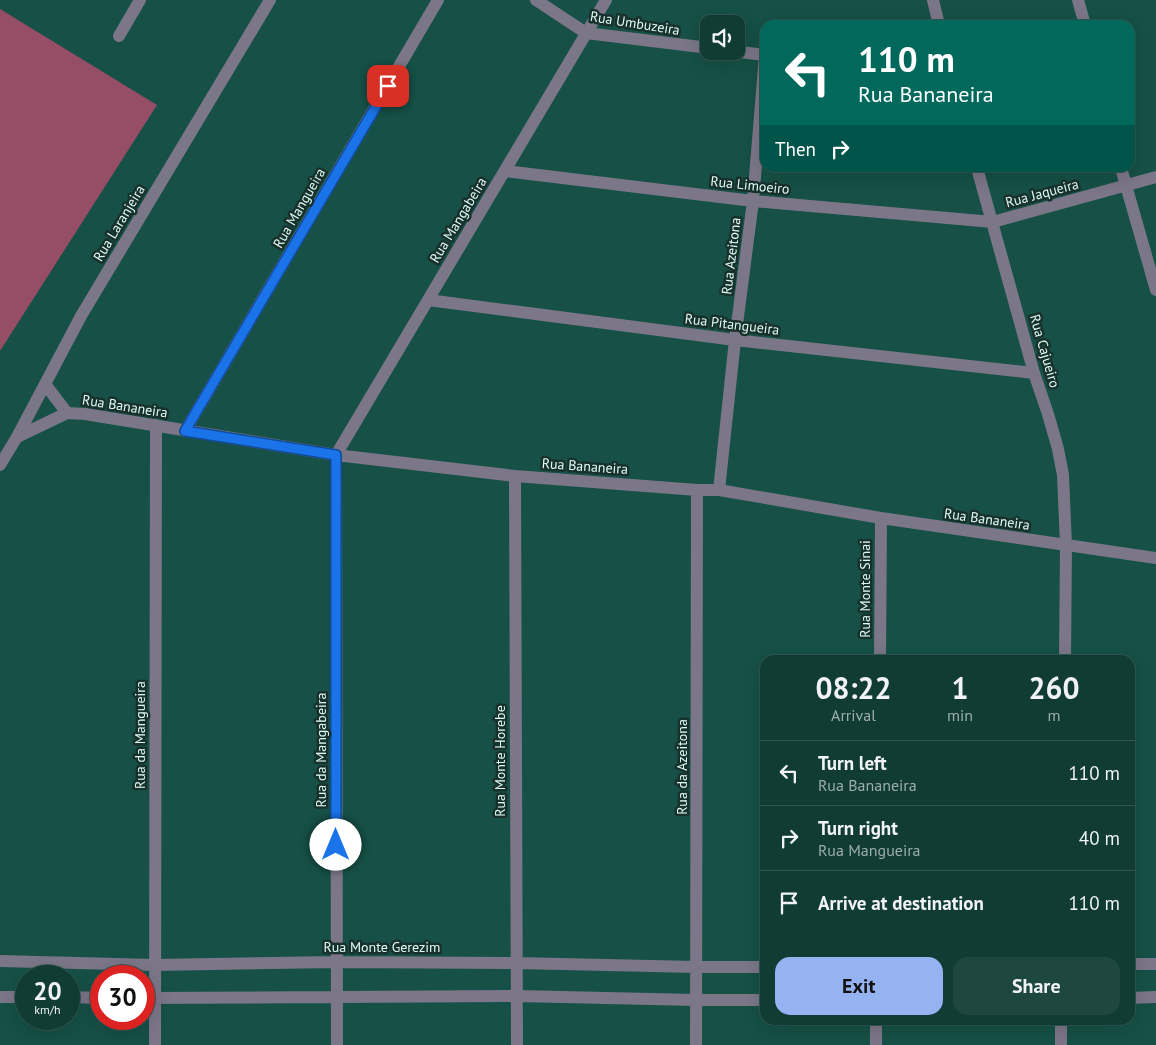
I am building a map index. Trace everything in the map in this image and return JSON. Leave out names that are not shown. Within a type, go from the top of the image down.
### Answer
[{"type":"street","points":[[119,36],[140,0]]},
{"type":"street","name":"Rua Laranjeira","points":[[0,465],[17,437],[81,316],[270,0]]},
{"type":"street","name":"Rua Mangueira","points":[[185,431],[438,0]]},
{"type":"street","name":"Rua Umbuzeira","points":[[536,0],[586,33],[700,47]]},
{"type":"street","name":"Rua Mangabeira","points":[[336,455],[606,0]]},
{"type":"street","points":[[933,0],[938,20]]},
{"type":"street","points":[[1078,0],[1083,20]]},
{"type":"street","points":[[745,53],[760,55]]},
{"type":"street","name":"Rua Azeitona","points":[[719,490],[735,340],[753,201],[760,116]]},
{"type":"street","name":"Rua Limoeiro","points":[[504,171],[753,201],[993,222]]},
{"type":"street","name":"Rua Cajueiro","points":[[978,172],[1034,373],[1048,414],[1063,475],[1066,545],[1065,655]]},
{"type":"street","points":[[1122,172],[1156,290]]},
{"type":"street","name":"Rua Jaqueira","points":[[993,222],[1156,177]]},
{"type":"street","name":"Rua Pitangueira","points":[[428,300],[735,340],[1034,373]]},
{"type":"street","points":[[45,384],[67,412]]},
{"type":"street","name":"Rua Bananeira","points":[[17,437],[67,412],[336,455],[515,476],[697,490],[719,490],[881,518],[1156,558]]},
{"type":"street","name":"Rua da Mangueira","points":[[155,966],[156,425]]},
{"type":"street","name":"Rua da Mangabeira","points":[[336,455],[337,1045]]},
{"type":"street","name":"Rua Monte Horebe","points":[[515,476],[517,1045]]},
{"type":"street","name":"Rua da Azeitona","points":[[696,1045],[697,490]]},
{"type":"street","name":"Rua Monte Sinai","points":[[880,655],[881,518]]},
{"type":"street","name":"Rua Monte Gerezim","points":[[0,961],[124,965]]},
{"type":"street","name":"Rua Monte Gerezim","points":[[155,966],[336,962],[760,967]]},
{"type":"street","points":[[1135,964],[1156,964]]},
{"type":"street","points":[[155,998],[517,996],[760,1000]]},
{"type":"street","points":[[0,997],[15,997]]},
{"type":"street","points":[[1135,998],[1156,997]]},
{"type":"street","points":[[876,1025],[876,1045]]},
{"type":"street","points":[[1061,1045],[1062,1025]]},
{"type":"street","name":"Rua da Mangueira","points":[[153,1030],[155,1045]]},
{"type":"shaded area","points":[[0,9],[157,105],[0,351]]},
{"type":"route","points":[[336,845],[336,455],[185,431],[388,86]]}]
